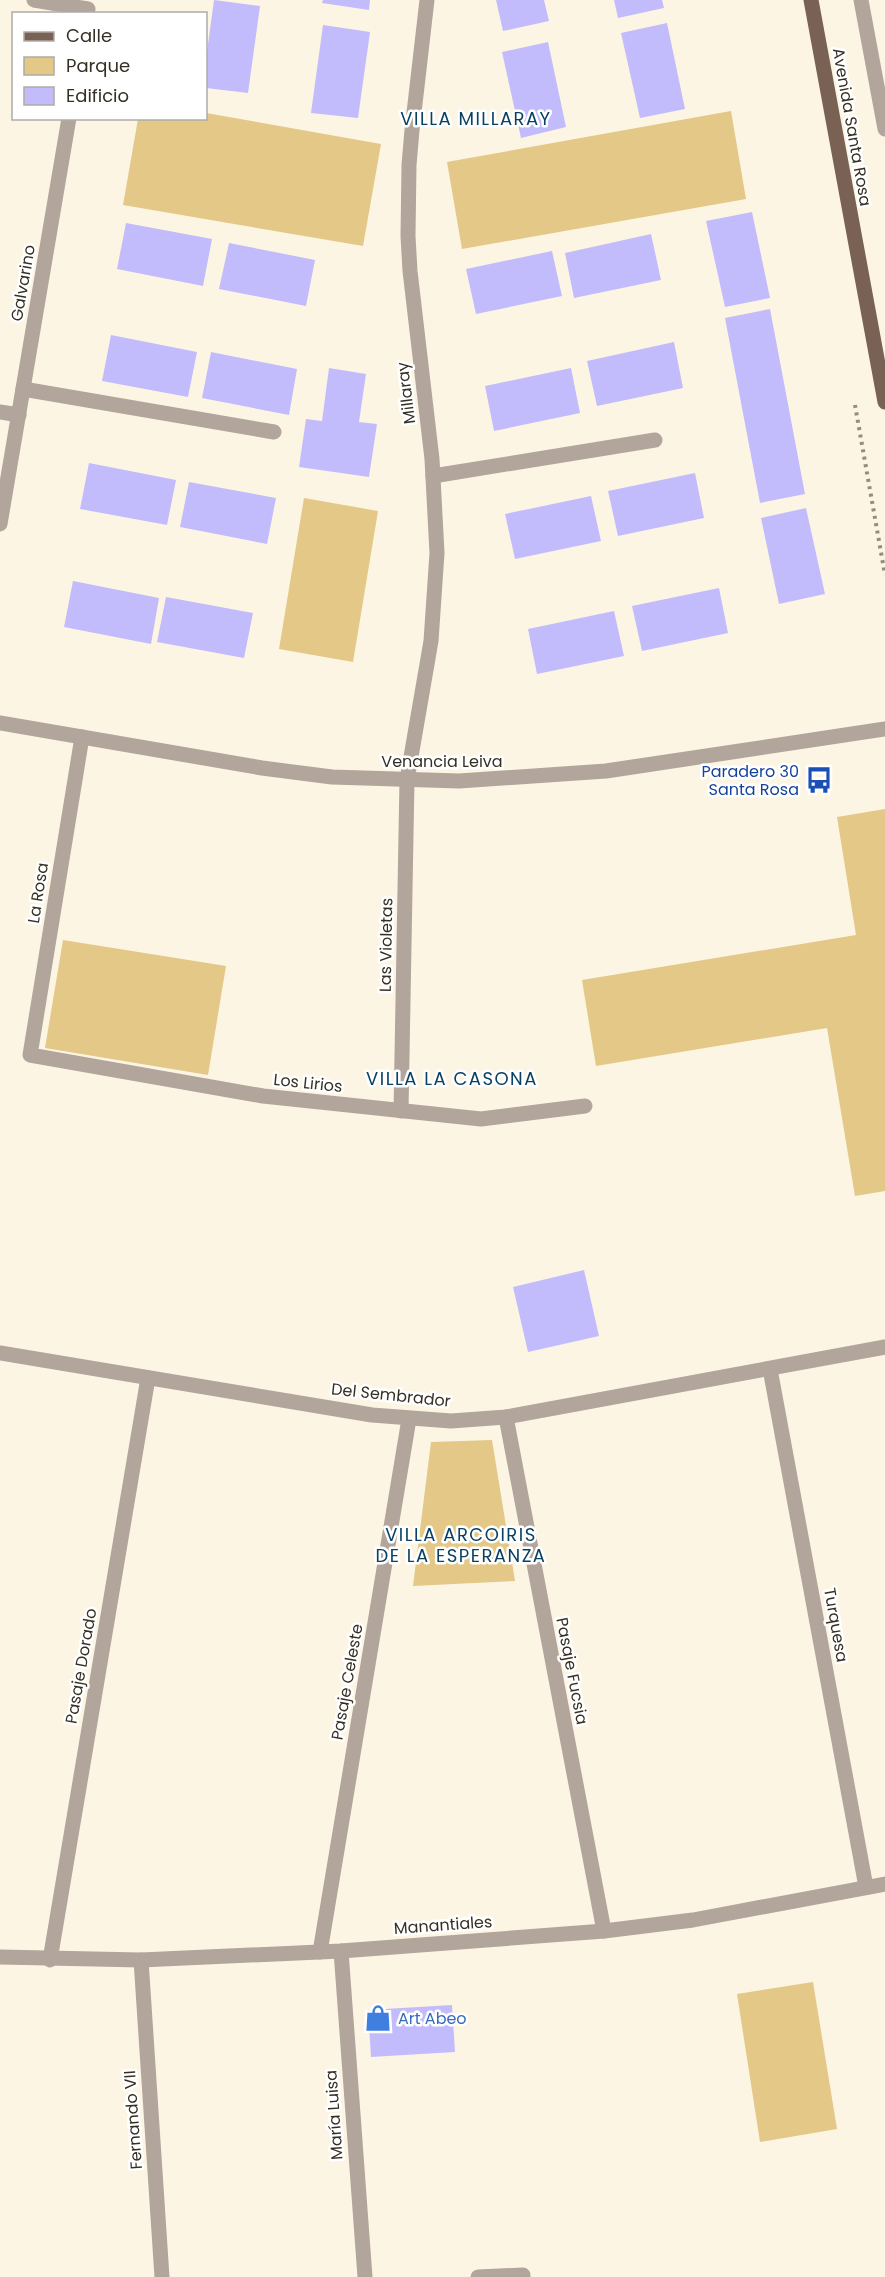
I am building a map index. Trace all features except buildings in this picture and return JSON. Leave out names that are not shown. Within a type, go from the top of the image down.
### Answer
[{"type":"main road","name":"Avenida Santa Rosa","points":[[811,0],[885,402]]},
{"type":"street","points":[[34,0],[88,8]]},
{"type":"street","name":"Millaray","points":[[407,780],[426,677],[435,597],[437,553],[433,476],[410,271],[408,201],[412,130],[427,0]]},
{"type":"street","points":[[861,0],[885,129]]},
{"type":"street","name":"Galvarino","points":[[0,524],[69,120]]},
{"type":"street","points":[[23,389],[274,432]]},
{"type":"street","points":[[0,412],[19,415]]},
{"type":"street","points":[[433,476],[655,440]]},
{"type":"street","name":"Venancia Leiva","points":[[0,723],[262,768],[332,777],[459,781],[533,778],[606,771],[885,729]]},
{"type":"street","name":"La Rosa","points":[[30,1055],[82,737]]},
{"type":"street","name":"Las Violetas","points":[[401,1111],[407,780]]},
{"type":"street","name":"Los Lirios","points":[[30,1055],[262,1096],[482,1119],[585,1106]]},
{"type":"street","name":"Del Sembrador","points":[[0,1353],[372,1415],[451,1420],[506,1417],[885,1347]]},
{"type":"street","name":"Turquesa","points":[[770,1369],[866,1887]]},
{"type":"street","name":"Pasaje Dorado","points":[[50,1960],[148,1378]]},
{"type":"street","name":"Pasaje Fucsia","points":[[506,1417],[604,1931]]},
{"type":"street","name":"Pasaje Celeste","points":[[320,1952],[409,1419]]},
{"type":"street","name":"Manantiales","points":[[0,1958],[141,1960],[320,1952],[604,1931],[693,1920],[885,1884]]},
{"type":"street","name":"María Luisa","points":[[341,1951],[365,2277]]},
{"type":"street","name":"Fernando VII","points":[[141,1960],[162,2277]]},
{"type":"street","points":[[478,2277],[523,2275]]},
{"type":"green space","points":[[731,111],[746,199],[462,249],[447,162]]},
{"type":"green space","points":[[207,113],[381,144],[363,246],[123,205],[138,120],[207,120]]},
{"type":"green space","points":[[304,498],[378,511],[353,662],[279,649]]},
{"type":"green space","points":[[885,809],[885,1191],[855,1196],[827,1028],[596,1066],[582,980],[856,935],[837,817]]},
{"type":"green space","points":[[63,940],[226,966],[208,1075],[45,1048]]},
{"type":"green space","points":[[492,1440],[515,1581],[413,1586],[431,1442]]},
{"type":"green space","points":[[813,1982],[837,2129],[760,2142],[737,1994]]},
{"type":"place","name":"Paradero 30 Santa Rosa","points":[[819,780]]},
{"type":"place","name":"Art Abeo","points":[[378,2018]]},
{"type":"district","name":"VILLA MILLARAY","points":[[476,118]]},
{"type":"district","name":"VILLA LA CASONA","points":[[452,1078]]},
{"type":"district","name":"VILLA ARCOIRIS DE LA ESPERANZA","points":[[461,1544]]}]
